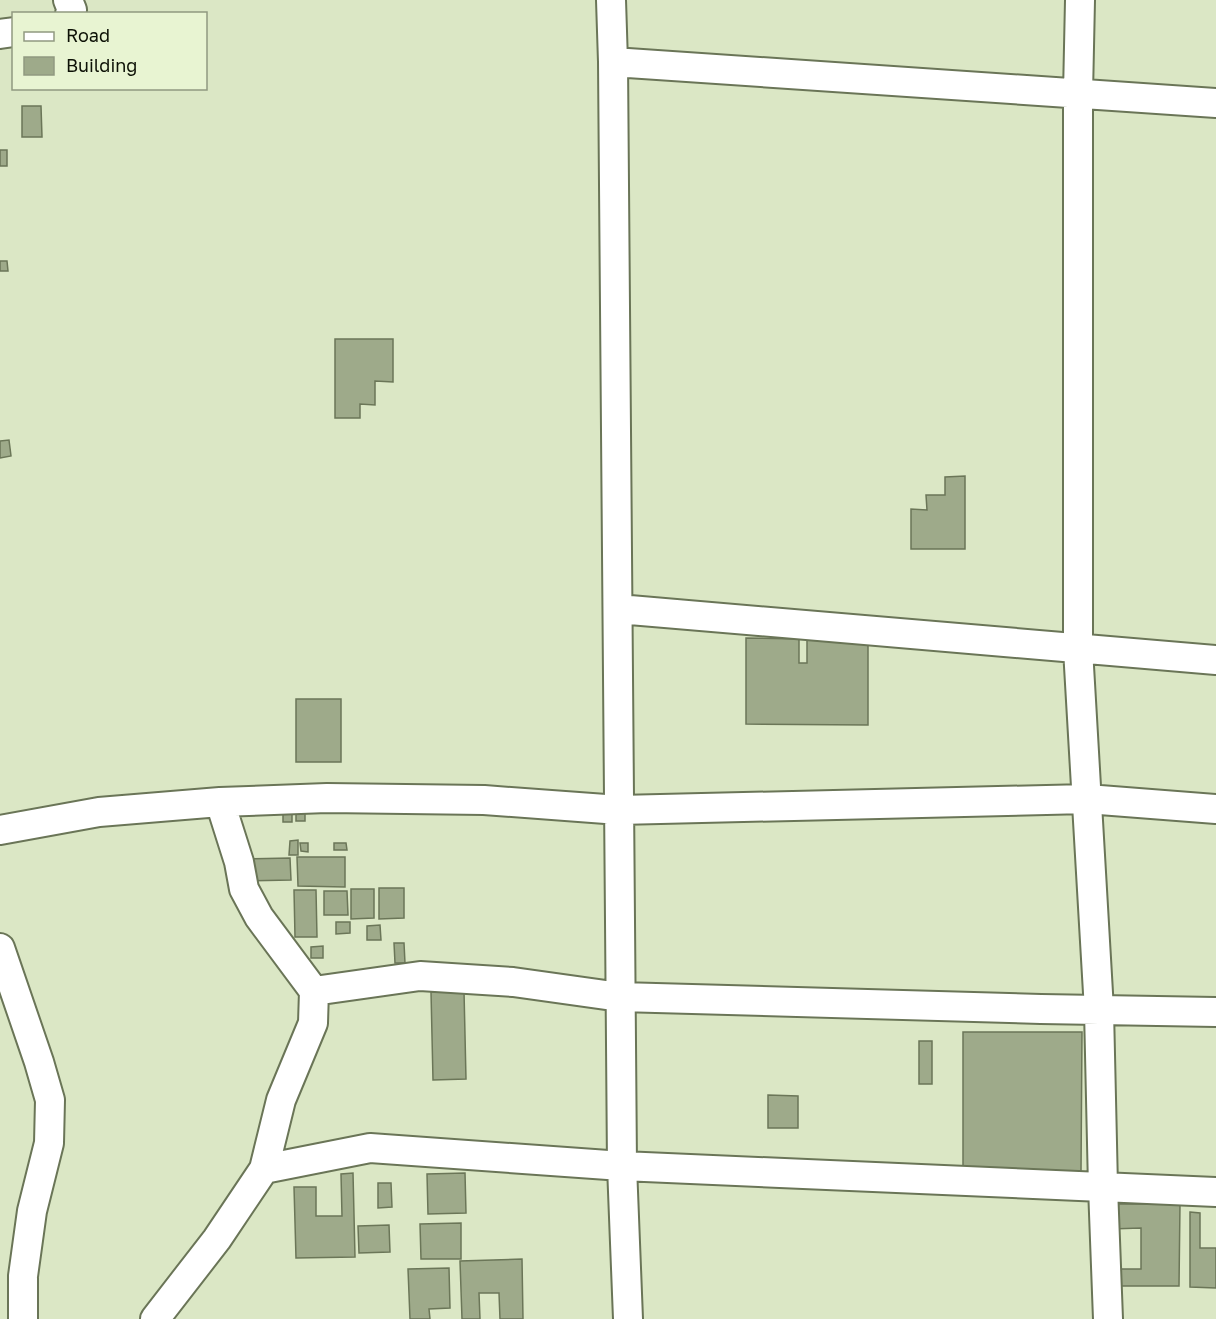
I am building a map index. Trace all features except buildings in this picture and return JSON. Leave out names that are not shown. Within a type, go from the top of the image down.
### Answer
[{"type":"street","points":[[611,0],[622,1166],[628,1319]]},
{"type":"street","points":[[1080,0],[1078,649],[1099,1010],[1108,1319]]},
{"type":"street","points":[[613,62],[1216,103]]},
{"type":"street","points":[[618,609],[1216,660]]},
{"type":"street","points":[[0,830],[99,812],[220,802],[327,798],[484,800],[619,810],[1087,799],[1216,809]]},
{"type":"street","points":[[155,1319],[217,1239],[264,1169],[281,1100],[313,1023],[315,992],[259,917],[244,889],[239,862],[220,802]]},
{"type":"street","points":[[0,948],[50,1101],[50,1143],[32,1210],[23,1276],[22,1319]]},
{"type":"street","points":[[315,992],[420,976],[513,982],[620,997],[1216,1012]]},
{"type":"street","points":[[264,1169],[370,1148],[622,1166],[1216,1192]]}]
